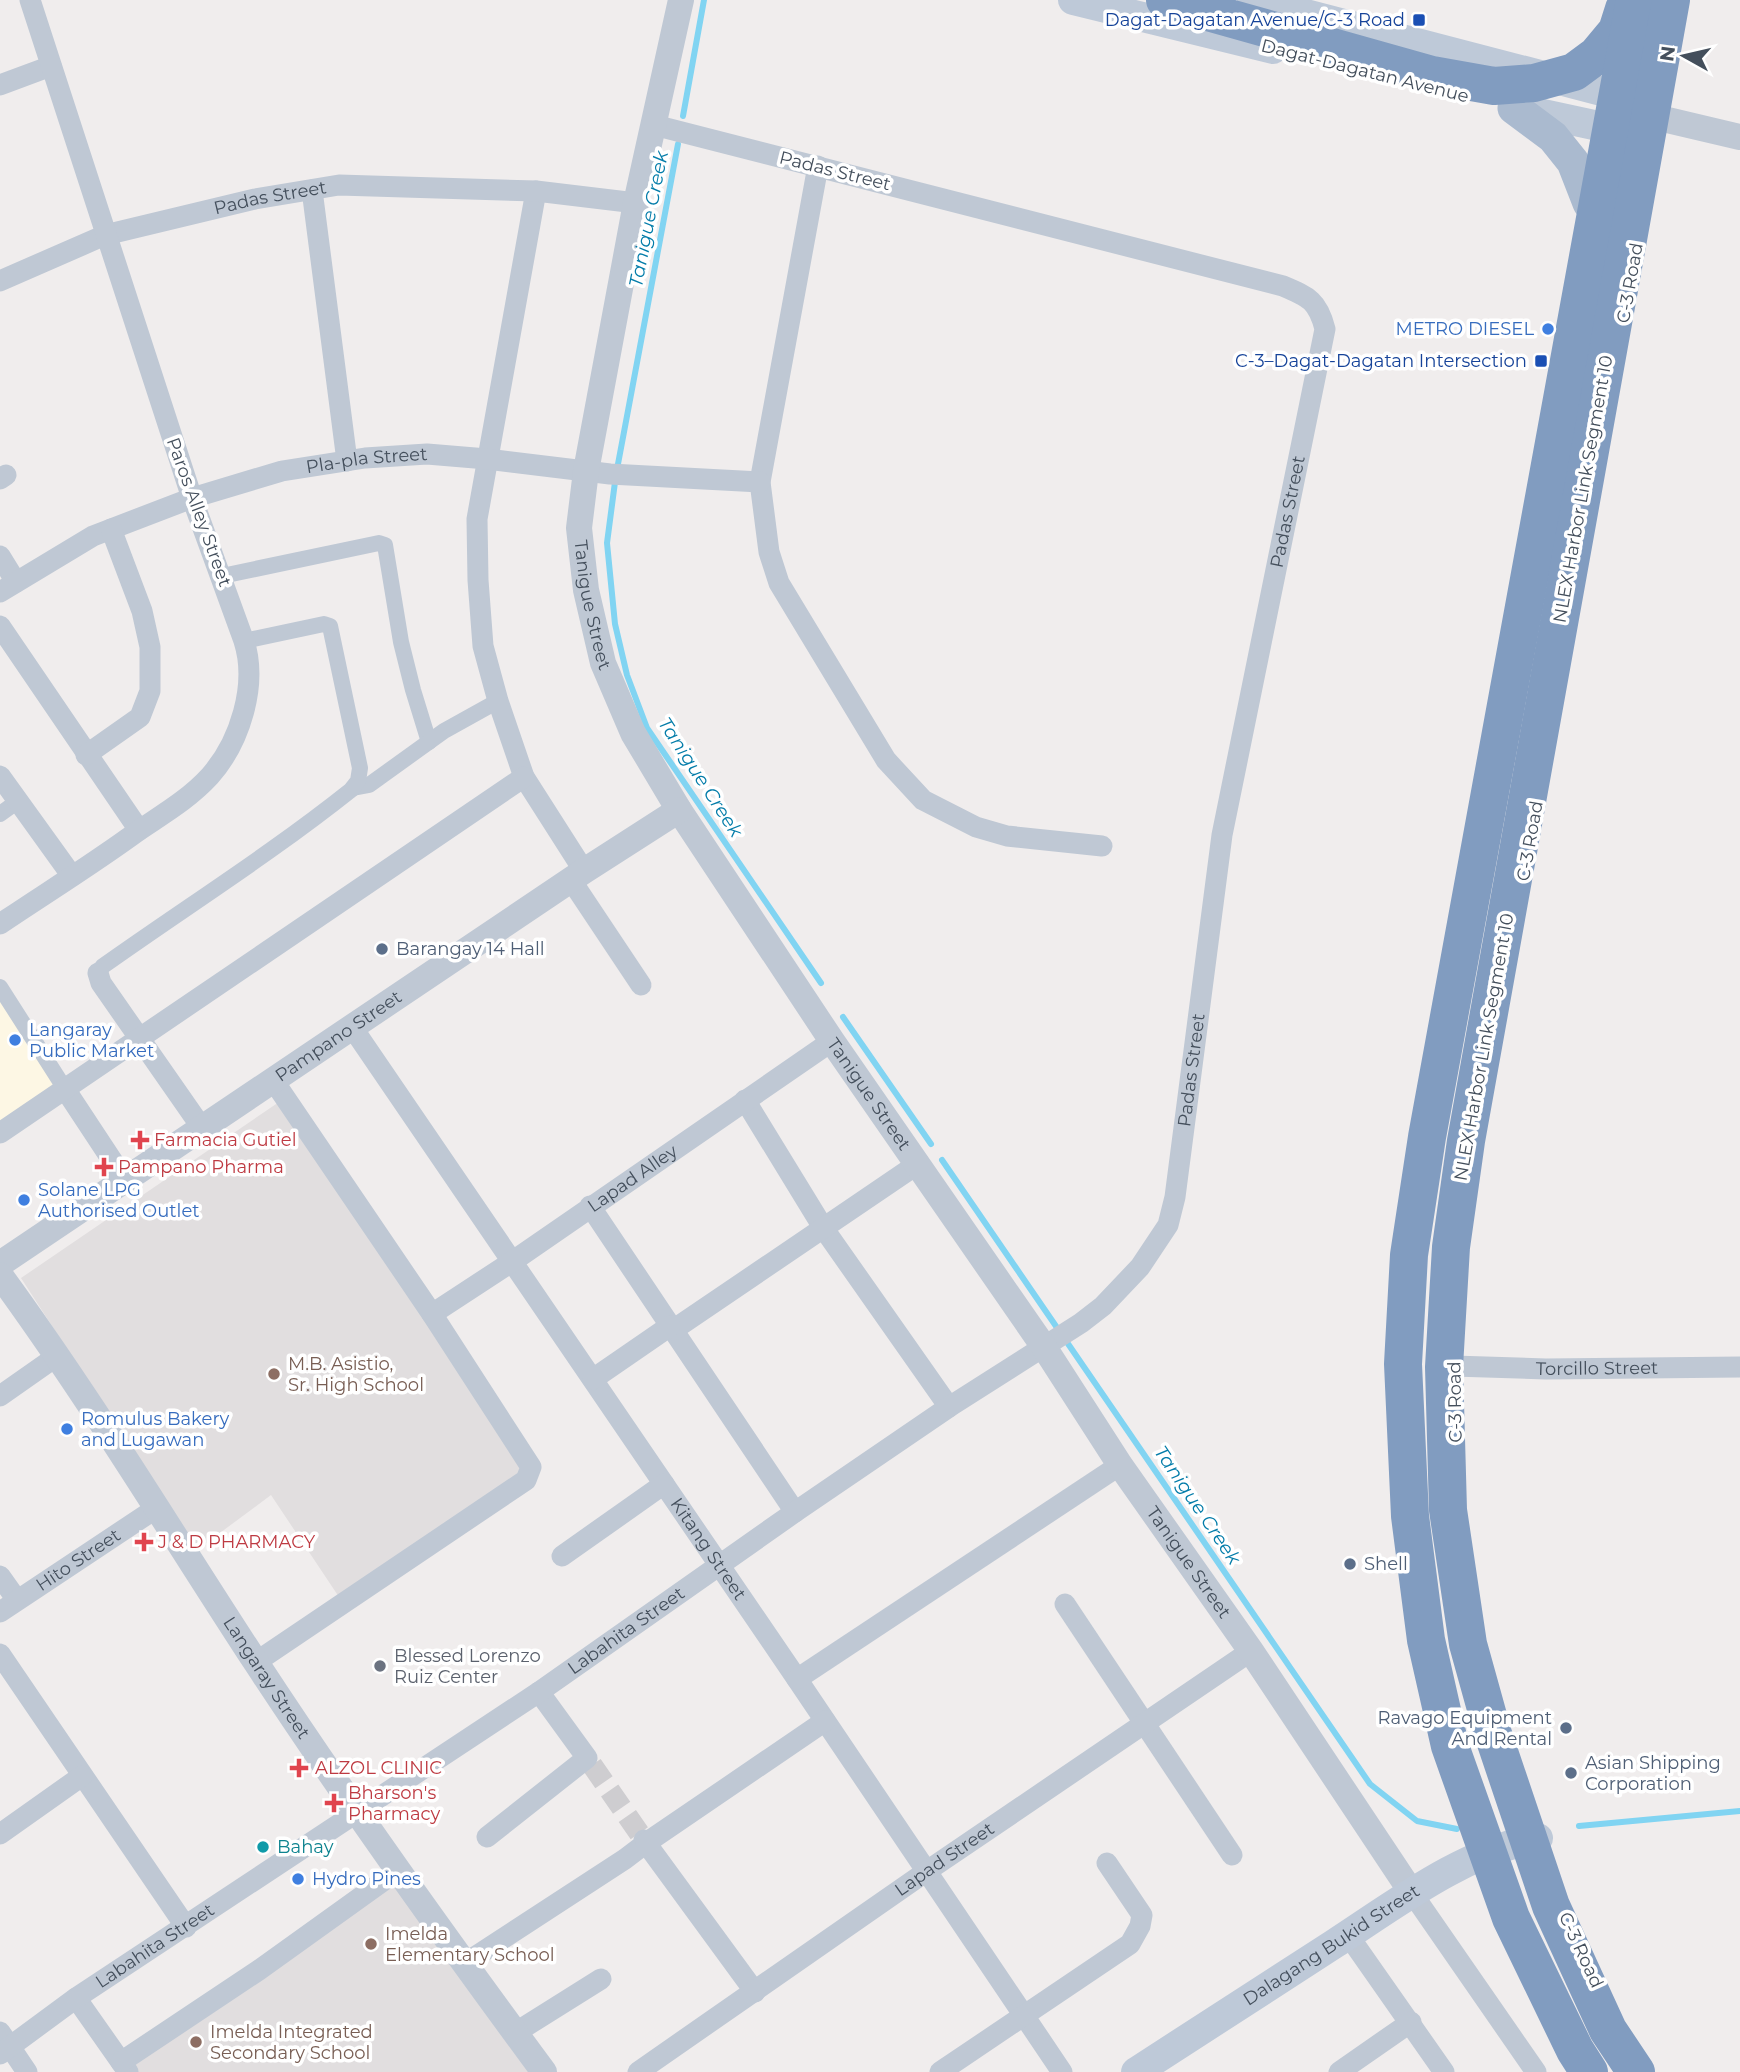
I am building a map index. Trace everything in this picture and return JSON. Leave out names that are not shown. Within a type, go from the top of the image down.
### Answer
[{"type":"highway","points":[[1164,0],[1432,75],[1494,86],[1534,83],[1574,72],[1598,55],[1617,31],[1629,5]]},
{"type":"highway","name":"NLEX Harbor Link Segment 10","points":[[1636,2072],[1608,2030],[1551,1906],[1493,1734],[1471,1657],[1448,1510],[1444,1367],[1451,1247],[1466,1141],[1671,0]]},
{"type":"highway","name":"NLEX Harbor Link Segment 10","points":[[1589,2072],[1575,2050],[1511,1919],[1450,1746],[1426,1640],[1410,1516],[1403,1364],[1409,1255],[1427,1137],[1629,5]]},
{"type":"main road","name":"Dagat-Dagatan Avenue","points":[[1073,0],[1514,108],[1603,127],[1659,118]]},
{"type":"main road","name":"Dagat-Dagatan Avenue","points":[[1252,0],[1609,93],[1659,118]]},
{"type":"main road","name":"C-3 Road","points":[[1649,2072],[1629,2043],[1582,1959],[1556,1895],[1502,1726],[1478,1636],[1460,1512],[1453,1366],[1460,1255],[1477,1146],[1680,0]]},
{"type":"main road","points":[[1522,69],[1567,62],[1600,42],[1629,5]]},
{"type":"main road","points":[[1572,2072],[1522,1979],[1436,1750],[1417,1654],[1397,1506],[1391,1359],[1400,1253],[1461,883],[1609,93],[1629,5]]},
{"type":"main road","points":[[1514,108],[1553,137],[1573,162],[1589,203]]},
{"type":"main road","points":[[1417,1654],[1478,1636]]},
{"type":"main road","name":"Dalagang Bukid Street","points":[[1136,2072],[1412,1893],[1475,1858],[1538,1838]]},
{"type":"street","name":"Paros Alley Street","points":[[0,924],[173,809],[210,776],[229,750],[242,718],[248,683],[247,650],[192,498],[30,0]]},
{"type":"street","name":"Tanigue Street","points":[[681,0],[636,203],[586,471],[579,528],[586,590],[603,663],[633,733],[680,810],[832,1041],[1050,1343],[1120,1465],[1251,1651],[1412,1893],[1536,2072]]},
{"type":"street","points":[[0,85],[51,66]]},
{"type":"street","name":"Dagat-Dagatan Avenue","points":[[1659,118],[1740,136]]},
{"type":"street","name":"Padas Street","points":[[654,125],[1283,286],[1307,296],[1320,311],[1325,329],[1222,835],[1175,1197],[1168,1225],[1146,1260],[1103,1306],[1050,1343]]},
{"type":"street","points":[[818,166],[760,481],[769,552],[779,583],[886,760],[923,800],[975,827],[1007,836],[1102,846]]},
{"type":"street","name":"Padas Street","points":[[0,281],[105,235],[255,199],[338,185],[536,191],[636,203]]},
{"type":"street","points":[[312,190],[347,461]]},
{"type":"street","points":[[536,191],[477,519],[483,646],[498,701],[524,777],[641,985]]},
{"type":"street","name":"Pla-pla Street","points":[[8,587],[93,536],[192,498],[282,471],[347,461],[427,454],[488,458],[586,471],[760,481]]},
{"type":"street","points":[[86,755],[140,718],[150,691],[150,647],[142,611],[111,529]]},
{"type":"street","points":[[222,576],[379,543],[385,545],[401,642],[412,691],[429,742]]},
{"type":"street","points":[[0,556],[8,587]]},
{"type":"street","points":[[202,1128],[138,1039],[101,983],[98,973],[103,966],[187,906],[273,850],[353,788],[358,781],[360,768],[330,626],[324,624],[244,641]]},
{"type":"street","points":[[0,626],[139,830]]},
{"type":"street","points":[[353,788],[369,785],[429,742],[498,701]]},
{"type":"street","points":[[0,776],[72,876]]},
{"type":"street","points":[[0,1133],[524,777]]},
{"type":"street","points":[[0,814],[18,801]]},
{"type":"street","name":"Pampano Street","points":[[0,1264],[577,875],[680,810]]},
{"type":"street","points":[[0,987],[125,1180]]},
{"type":"street","name":"Kitang Street","points":[[352,1027],[1062,2072]]},
{"type":"street","name":"Lapad Alley","points":[[432,1314],[832,1041]]},
{"type":"street","points":[[256,1662],[528,1477],[531,1467],[432,1314],[273,1080]]},
{"type":"street","points":[[745,1100],[824,1229],[949,1407]]},
{"type":"street","points":[[593,1379],[824,1229],[919,1163]]},
{"type":"street","points":[[590,1206],[795,1512]]},
{"type":"street","name":"Langaray Street","points":[[0,1275],[158,1507],[356,1814],[544,2072]]},
{"type":"street","name":"Labahita Street","points":[[3,2045],[186,1927],[539,1692],[795,1512],[949,1407],[1050,1343]]},
{"type":"street","points":[[0,1396],[57,1356]]},
{"type":"street","name":"Torcillo Street","points":[[1453,1366],[1546,1369],[1740,1367]]},
{"type":"street","points":[[797,1679],[1120,1465]]},
{"type":"street","points":[[562,1556],[664,1484]]},
{"type":"street","name":"Hito Street","points":[[9,1606],[158,1507]]},
{"type":"street","points":[[0,1576],[9,1606]]},
{"type":"street","points":[[1065,1604],[1233,1855]]},
{"type":"street","name":"Lapad Street","points":[[638,2072],[1251,1651]]},
{"type":"street","points":[[0,1654],[186,1927]]},
{"type":"street","points":[[487,1837],[589,1762],[539,1692]]},
{"type":"street","points":[[464,1964],[825,1721]]},
{"type":"street","points":[[0,1834],[82,1776]]},
{"type":"street","points":[[645,1842],[755,1992]]},
{"type":"street","points":[[940,2072],[1130,1944],[1135,1938],[1142,1915],[1107,1863]]},
{"type":"street","points":[[76,1998],[124,2067],[397,1871]]},
{"type":"street","points":[[1348,1935],[1444,2072]]},
{"type":"street","points":[[515,2033],[601,1979]]},
{"type":"street","points":[[1339,2072],[1411,2022]]},
{"type":"street","points":[[3,2045],[27,2072]]},
{"type":"shaded area","name":"Langaray Public Market","points":[[0,993],[61,1087],[0,1128]]},
{"type":"shaded area","name":"M.B. Asistio, Sr. High School","points":[[282,1100],[529,1470],[341,1600],[271,1495],[197,1550],[21,1278]]},
{"type":"shaded area","name":"Imelda Elementary School","points":[[394,1876],[530,2072],[128,2070]]},
{"type":"waterway","name":"Tanigue Creek","points":[[683,116],[704,0]]},
{"type":"waterway","name":"Tanigue Creek","points":[[618,464],[678,144]]},
{"type":"waterway","name":"Tanigue Creek","points":[[615,482],[607,543],[615,624],[627,675],[647,728],[821,983]]},
{"type":"waterway","name":"Tanigue Creek","points":[[843,1017],[931,1144]]},
{"type":"waterway","name":"Tanigue Creek","points":[[942,1160],[1370,1784],[1417,1821],[1457,1829]]},
{"type":"waterway","name":"Tanigue Creek","points":[[1579,1826],[1740,1811]]},
{"type":"tunnel","points":[[592,1765],[644,1840]]},
{"type":"place","name":"Dagat-Dagatan Avenue/C-3 Road","points":[[1419,20]]},
{"type":"place","name":"METRO DIESEL","points":[[1548,329]]},
{"type":"place","name":"C-3–Dagat-Dagatan Intersection","points":[[1541,361]]},
{"type":"place","name":"Barangay 14 Hall","points":[[382,949]]},
{"type":"place","name":"Langaray Public Market","points":[[15,1040]]},
{"type":"place","name":"Farmacia Gutiel","points":[[140,1140]]},
{"type":"place","name":"Pampano Pharma","points":[[104,1167]]},
{"type":"place","name":"Solane LPG Authorised Outlet","points":[[24,1200]]},
{"type":"place","name":"M.B. Asistio, Sr. High School","points":[[274,1374]]},
{"type":"place","name":"Romulus Bakery and Lugawan","points":[[67,1429]]},
{"type":"place","name":"J & D PHARMACY","points":[[144,1542]]},
{"type":"place","name":"Shell","points":[[1350,1564]]},
{"type":"place","name":"Blessed Lorenzo Ruiz Center","points":[[380,1666]]},
{"type":"place","name":"Ravago Equipment And Rental","points":[[1566,1728]]},
{"type":"place","name":"ALZOL CLINIC","points":[[299,1768]]},
{"type":"place","name":"Asian Shipping Corporation","points":[[1571,1773]]},
{"type":"place","name":"Bharson's Pharmacy","points":[[334,1803]]},
{"type":"place","name":"Bahay","points":[[263,1847]]},
{"type":"place","name":"Hydro Pines","points":[[298,1879]]},
{"type":"place","name":"Imelda Elementary School","points":[[371,1944]]},
{"type":"place","name":"Imelda Integrated Secondary School","points":[[196,2042]]}]
